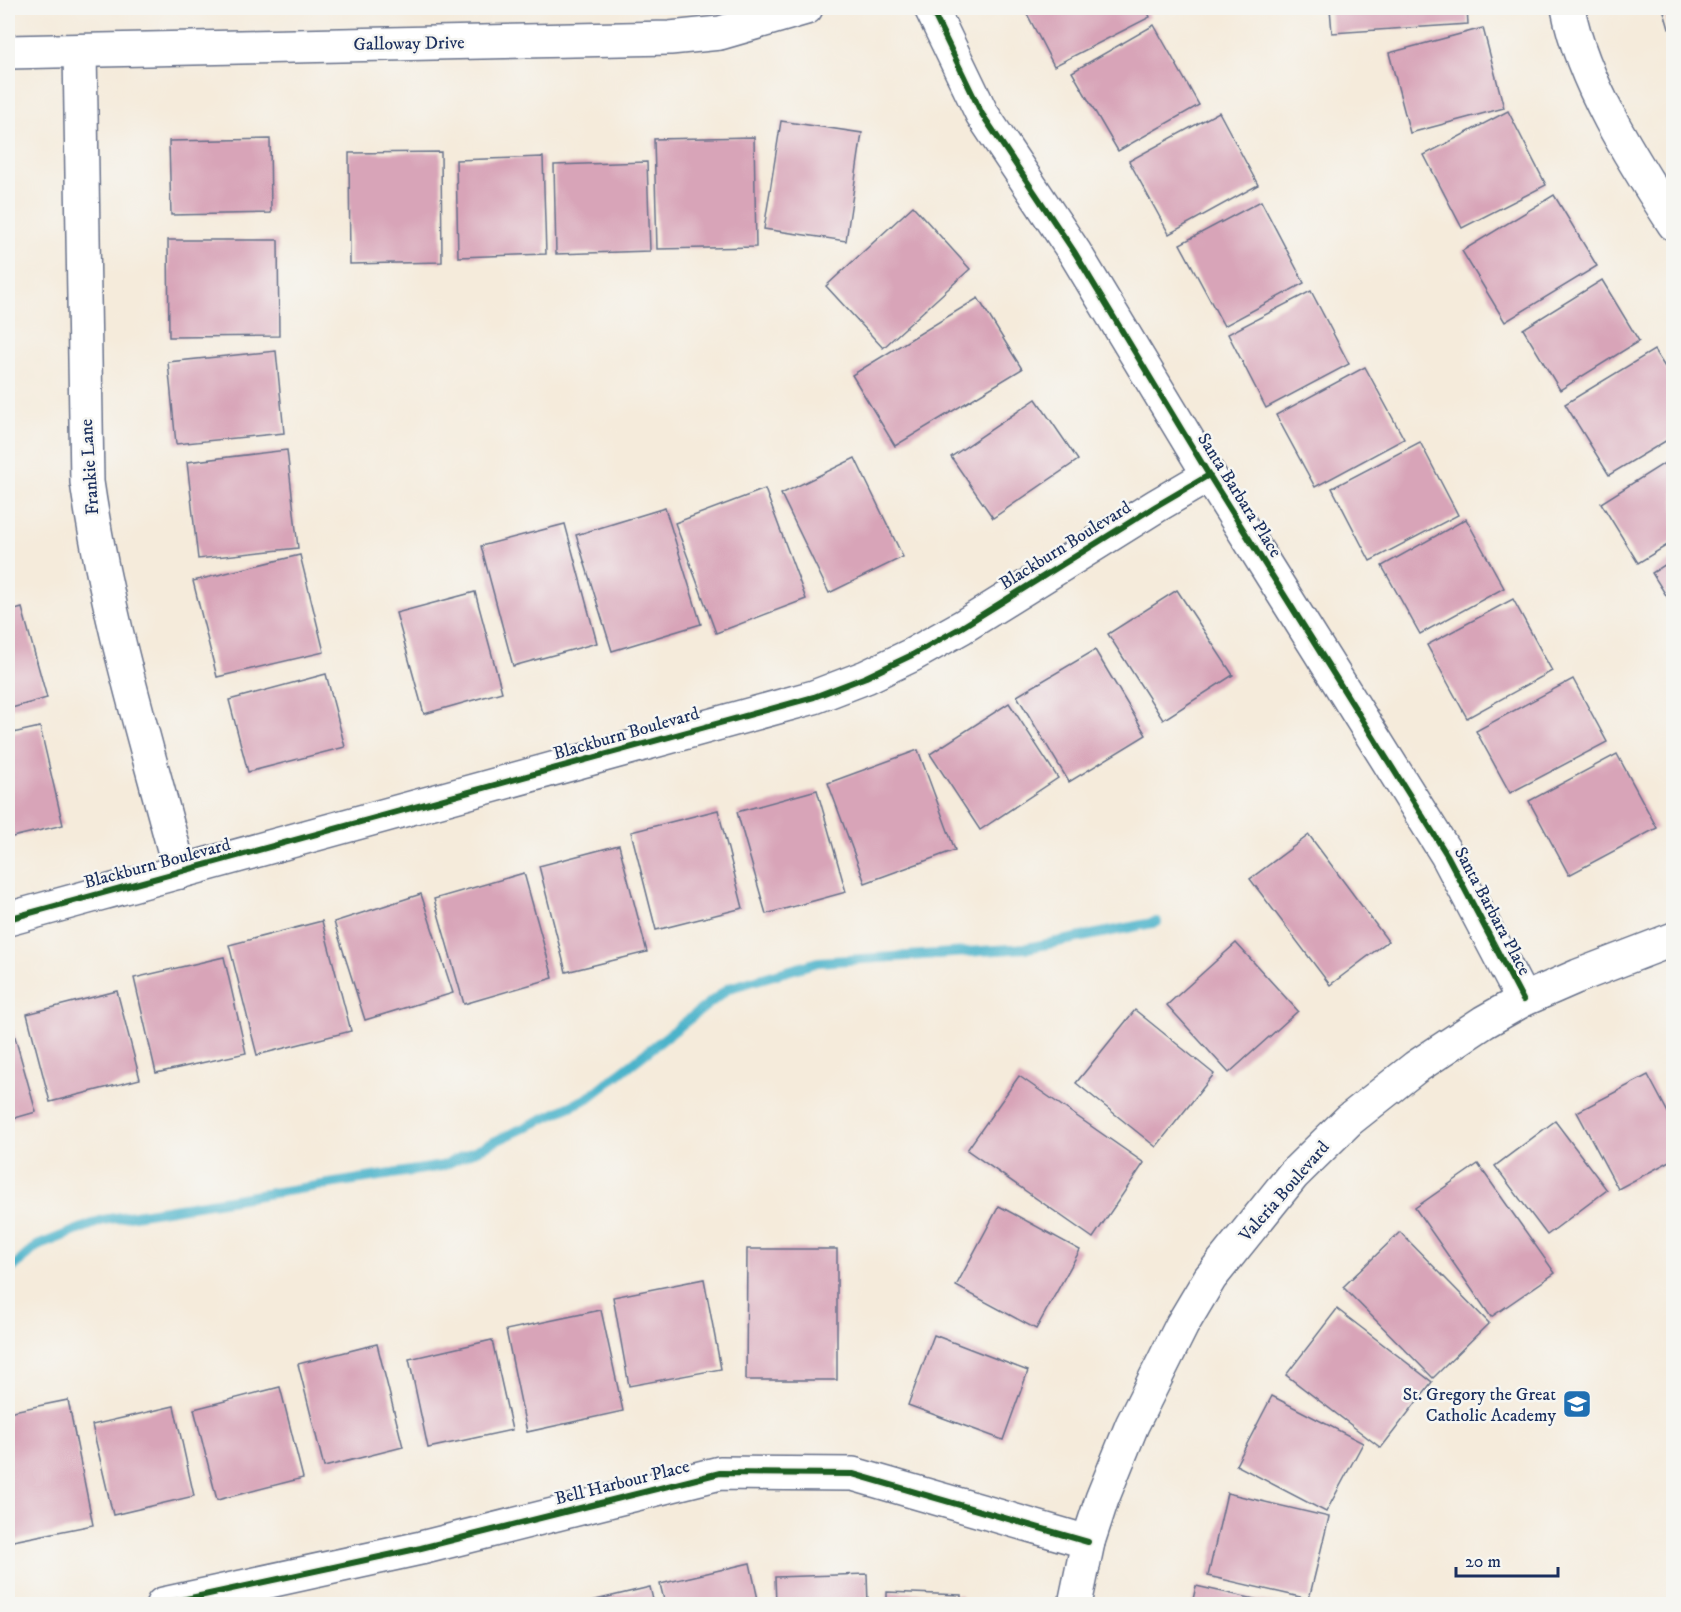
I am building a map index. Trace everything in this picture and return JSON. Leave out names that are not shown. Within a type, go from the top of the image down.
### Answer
[{"type":"street","name":"Galloway Drive","points":[[8,52],[670,38],[720,33],[806,8]]},
{"type":"street","name":"Santa Barbara Place","points":[[931,8],[982,114],[1075,253],[1209,475],[1447,855],[1523,1000]]},
{"type":"street","points":[[1568,8],[1572,28],[1599,99],[1674,224]]},
{"type":"street","name":"Frankie Lane","points":[[80,51],[87,482],[94,532],[122,657],[180,872]]},
{"type":"street","name":"Blackburn Boulevard","points":[[8,919],[814,697],[866,677],[962,627],[1209,475]]},
{"type":"street","name":"Valeria Boulevard","points":[[1076,1605],[1088,1542],[1102,1499],[1132,1425],[1182,1325],[1210,1278],[1293,1175],[1350,1120],[1416,1067],[1485,1022],[1523,1000],[1674,939]]},
{"type":"street","name":"Bell Harbour Place","points":[[163,1605],[421,1548],[720,1473],[853,1474],[1088,1542]]},
{"type":"building","points":[[1024,8],[1146,8],[1150,17],[1054,66]]},
{"type":"building","points":[[1330,8],[1467,8],[1468,24],[1332,33]]},
{"type":"building","points":[[1663,8],[1674,8],[1674,28],[1669,29]]},
{"type":"building","points":[[1154,25],[1199,105],[1118,151],[1072,72]]},
{"type":"building","points":[[1483,28],[1504,108],[1410,133],[1389,53]]},
{"type":"building","points":[[1508,111],[1546,185],[1462,228],[1424,155]]},
{"type":"building","points":[[1219,112],[1258,185],[1169,234],[1129,161]]},
{"type":"building","points":[[781,121],[862,133],[846,241],[764,229]]},
{"type":"building","points":[[754,137],[756,247],[657,249],[654,139]]},
{"type":"building","points":[[270,139],[271,213],[171,215],[169,141]]},
{"type":"building","points":[[441,152],[442,262],[350,264],[349,153]]},
{"type":"building","points":[[543,157],[546,254],[458,257],[456,160]]},
{"type":"building","points":[[647,162],[650,251],[556,254],[554,165]]},
{"type":"building","points":[[1554,195],[1597,266],[1505,322],[1462,251]]},
{"type":"building","points":[[1261,201],[1304,283],[1224,326],[1180,244]]},
{"type":"building","points":[[913,206],[970,269],[883,348],[826,286]]},
{"type":"building","points":[[168,240],[278,240],[279,336],[169,337]]},
{"type":"building","points":[[1602,280],[1639,341],[1560,390],[1523,329]]},
{"type":"building","points":[[1311,291],[1349,364],[1266,408],[1228,334]]},
{"type":"building","points":[[978,298],[1022,369],[895,446],[852,375]]},
{"type":"building","points":[[1654,350],[1674,381],[1674,436],[1609,475],[1565,404]]},
{"type":"building","points":[[276,351],[284,433],[176,444],[168,362]]},
{"type":"building","points":[[1365,367],[1404,439],[1315,487],[1276,415]]},
{"type":"building","points":[[1036,399],[1078,460],[993,518],[951,457]]},
{"type":"building","points":[[1420,442],[1458,515],[1370,561],[1332,488]]},
{"type":"building","points":[[287,450],[298,548],[198,559],[187,462]]},
{"type":"building","points":[[1674,457],[1674,541],[1638,563],[1601,503]]},
{"type":"building","points":[[855,458],[903,557],[829,593],[781,494]]},
{"type":"building","points":[[765,489],[806,599],[716,633],[675,523]]},
{"type":"building","points":[[665,508],[701,624],[612,651],[576,535]]},
{"type":"building","points":[[1466,519],[1504,588],[1420,634],[1382,566]]},
{"type":"building","points":[[565,524],[597,643],[513,666],[481,546]]},
{"type":"building","points":[[300,555],[324,652],[217,677],[193,581]]},
{"type":"building","points":[[1674,559],[1674,608],[1652,573]]},
{"type":"building","points":[[1177,590],[1233,675],[1163,720],[1108,634]]},
{"type":"building","points":[[475,592],[502,692],[424,714],[396,613]]},
{"type":"building","points":[[1513,599],[1552,671],[1467,718],[1427,645]]},
{"type":"building","points":[[22,608],[47,698],[8,709],[8,612]]},
{"type":"building","points":[[1095,650],[1146,735],[1069,782],[1017,696]]},
{"type":"building","points":[[326,674],[345,747],[248,772],[229,700]]},
{"type":"building","points":[[1573,679],[1607,742],[1510,793],[1476,731]]},
{"type":"building","points":[[1009,703],[1058,778],[980,830],[930,754]]},
{"type":"building","points":[[40,727],[63,825],[8,838],[8,734]]},
{"type":"building","points":[[918,750],[955,850],[865,883],[828,783]]},
{"type":"building","points":[[1617,754],[1657,828],[1569,875],[1529,801]]},
{"type":"building","points":[[817,790],[846,892],[766,914],[737,812]]},
{"type":"building","points":[[718,810],[743,908],[656,930],[631,832]]},
{"type":"building","points":[[1309,835],[1388,941],[1330,985],[1250,879]]},
{"type":"building","points":[[619,845],[647,952],[566,972],[539,866]]},
{"type":"building","points":[[524,873],[553,978],[464,1004],[434,899]]},
{"type":"building","points":[[421,894],[453,993],[365,1020],[334,922]]},
{"type":"building","points":[[322,921],[351,1031],[257,1055],[229,945]]},
{"type":"building","points":[[1236,943],[1298,1011],[1229,1073],[1167,1005]]},
{"type":"building","points":[[224,957],[246,1053],[156,1073],[134,978]]},
{"type":"building","points":[[117,991],[140,1079],[50,1102],[27,1014]]},
{"type":"building","points":[[1135,1010],[1214,1074],[1156,1147],[1076,1083]]},
{"type":"building","points":[[8,1012],[36,1112],[8,1120]]},
{"type":"building","points":[[1648,1075],[1674,1124],[1674,1159],[1618,1189],[1577,1112]]},
{"type":"building","points":[[1019,1076],[1144,1163],[1093,1238],[967,1150]]},
{"type":"building","points":[[1555,1121],[1607,1190],[1547,1235],[1495,1166]]},
{"type":"building","points":[[1478,1164],[1555,1273],[1491,1317],[1415,1208]]},
{"type":"building","points":[[999,1206],[1080,1250],[1036,1329],[956,1286]]},
{"type":"building","points":[[1400,1232],[1489,1323],[1433,1378],[1343,1287]]},
{"type":"building","points":[[747,1249],[837,1249],[837,1380],[746,1380]]},
{"type":"building","points":[[704,1279],[721,1369],[629,1386],[613,1297]]},
{"type":"building","points":[[1337,1309],[1432,1382],[1381,1448],[1286,1375]]},
{"type":"building","points":[[601,1310],[623,1411],[527,1432],[506,1330]]},
{"type":"building","points":[[934,1335],[1028,1371],[1003,1440],[908,1405]]},
{"type":"building","points":[[492,1340],[512,1430],[428,1448],[409,1359]]},
{"type":"building","points":[[377,1344],[403,1447],[324,1467],[298,1364]]},
{"type":"building","points":[[280,1387],[303,1478],[217,1500],[194,1409]]},
{"type":"building","points":[[1272,1396],[1363,1443],[1326,1512],[1236,1465]]},
{"type":"building","points":[[68,1400],[93,1525],[8,1542],[8,1412]]},
{"type":"building","points":[[174,1406],[194,1496],[113,1515],[92,1425]]},
{"type":"building","points":[[1227,1493],[1329,1517],[1309,1599],[1208,1576]]},
{"type":"building","points":[[750,1563],[759,1604],[665,1604],[660,1584]]},
{"type":"building","points":[[867,1574],[868,1604],[776,1604],[775,1577]]},
{"type":"building","points":[[1196,1586],[1277,1604],[1192,1604]]},
{"type":"building","points":[[650,1587],[654,1604],[579,1604]]},
{"type":"building","points":[[887,1592],[961,1595],[961,1604],[887,1604]]},
{"type":"waterway","points":[[8,1272],[37,1246],[103,1220],[442,1166],[588,1098],[729,988],[818,962],[1027,948],[1157,922]]},
{"type":"cycle path","points":[[931,8],[982,114],[1075,253],[1209,475],[1447,855],[1523,1000]]},
{"type":"cycle path","points":[[8,919],[814,697],[866,677],[962,627],[1209,475]]},
{"type":"cycle path","points":[[163,1604],[421,1548],[720,1473],[853,1474],[1088,1542]]},
{"type":"place","name":"St. Gregory the Great Catholic Academy","points":[[1577,1404]]}]
